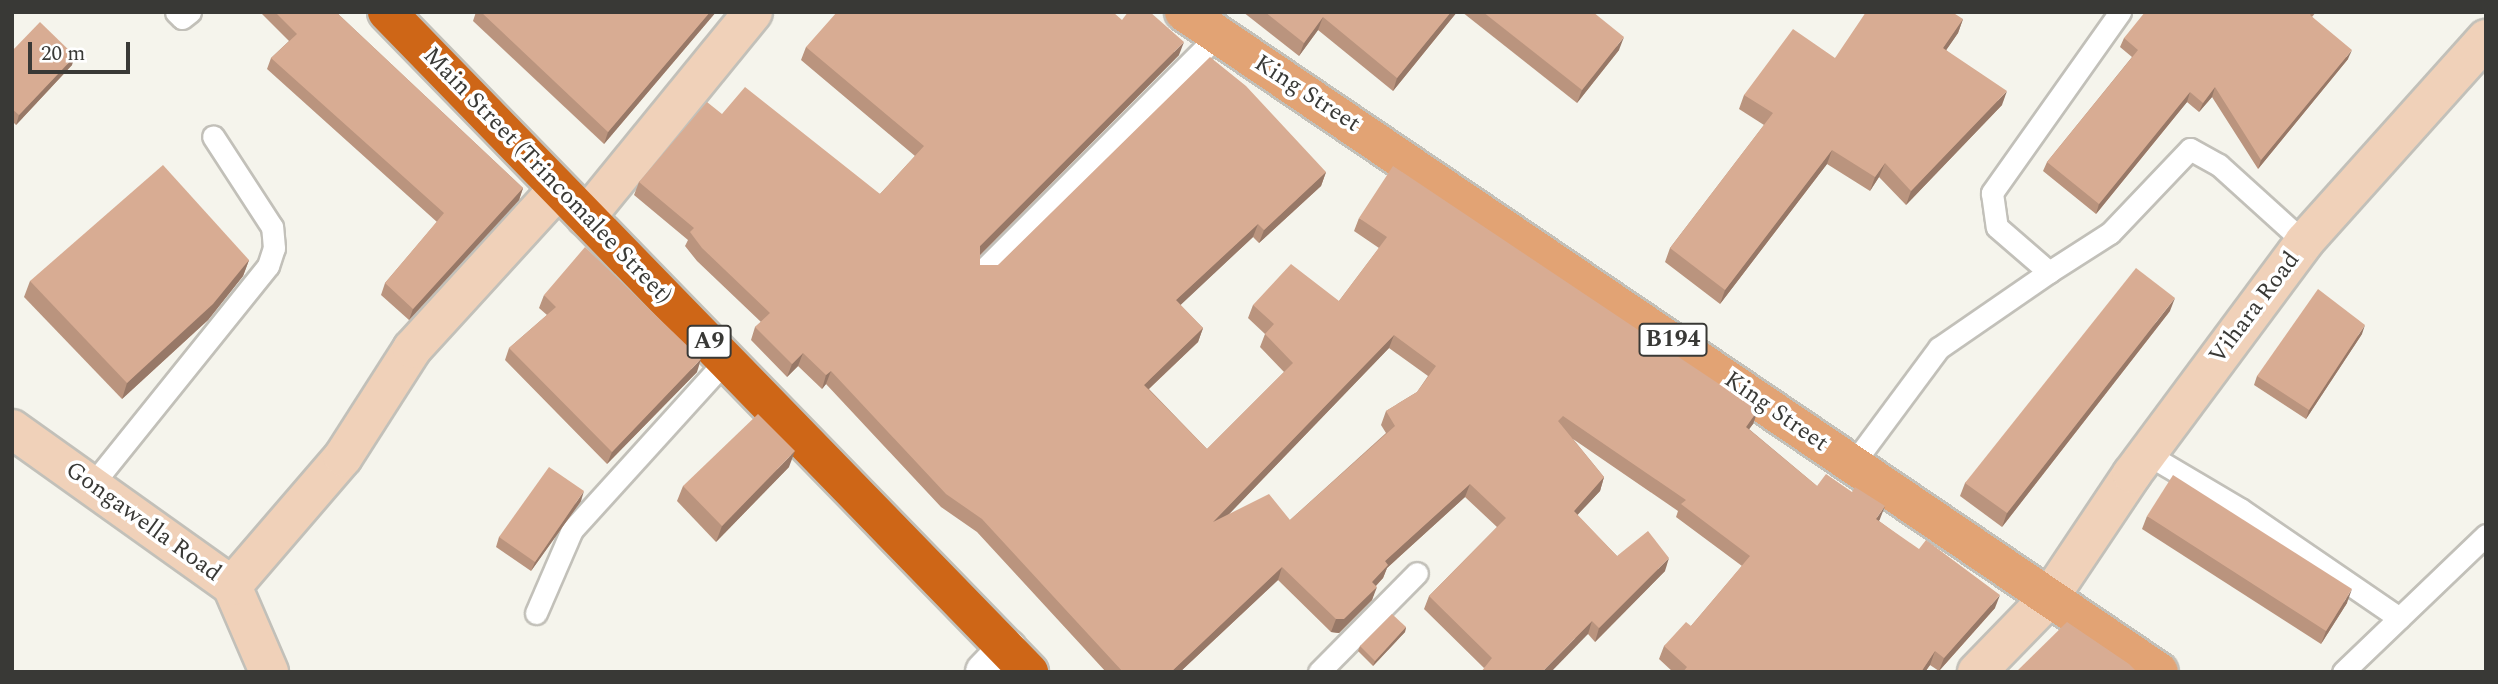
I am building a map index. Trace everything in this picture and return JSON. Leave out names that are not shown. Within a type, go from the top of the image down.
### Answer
[{"type":"highway","name":"Main Street (Trincomalee Street)","points":[[387,12],[726,360],[1007,664]]},
{"type":"main road","name":"King Street","points":[[1184,12],[1505,224],[1852,465],[2159,672]]},
{"type":"street","points":[[586,217],[753,12]]},
{"type":"street","name":"Vihara Road","points":[[1977,672],[2049,598],[2147,454],[2304,242],[2481,55]]},
{"type":"street","points":[[232,586],[343,457],[412,349],[558,189]]},
{"type":"street","name":"Gongawella Road","points":[[12,429],[232,586],[269,672]]},
{"type":"lane","points":[[176,12],[182,18],[190,12]]},
{"type":"lane","points":[[2049,272],[1997,227],[1992,193],[2120,12]]},
{"type":"lane","points":[[984,269],[1217,36]]},
{"type":"lane","points":[[91,486],[268,266],[274,248],[272,227],[213,136]]},
{"type":"lane","points":[[1852,465],[1939,348],[2110,233],[2190,149],[2219,165],[2304,242]]},
{"type":"lane","points":[[536,612],[572,530],[726,360]]},
{"type":"lane","points":[[2147,454],[2240,509],[2399,618]]},
{"type":"lane","points":[[2343,672],[2486,536]]},
{"type":"lane","points":[[1319,672],[1417,573]]},
{"type":"building","points":[[275,12],[336,12],[523,188],[413,309],[385,283],[444,213],[271,58],[297,34]]},
{"type":"building","points":[[481,12],[710,12],[608,132]]},
{"type":"building","points":[[837,12],[1113,12],[1122,20],[1128,12],[1150,12],[1184,42],[980,246],[980,265],[998,265],[1210,57],[1246,86],[1326,172],[1264,230],[1258,224],[1176,300],[1203,328],[1144,385],[1207,449],[1293,363],[1265,334],[1274,324],[1253,305],[1291,264],[1339,301],[1387,237],[1359,218],[1393,166],[1758,410],[1746,427],[1817,486],[1826,474],[1852,492],[1855,487],[1885,506],[1876,519],[1919,549],[1926,540],[2000,595],[1944,658],[1935,651],[1921,672],[1683,672],[1687,667],[1664,646],[1686,622],[1691,626],[1750,556],[1681,504],[1686,500],[1563,416],[1558,421],[1604,477],[1574,511],[1617,556],[1648,531],[1669,558],[1599,628],[1592,621],[1542,672],[1481,672],[1492,658],[1429,596],[1506,518],[1470,484],[1385,561],[1388,565],[1372,582],[1377,587],[1344,619],[1336,619],[1282,567],[1171,672],[1123,672],[982,519],[946,494],[831,371],[826,375],[803,353],[792,364],[755,327],[770,313],[702,248],[690,232],[694,228],[639,182],[707,102],[722,114],[745,87],[880,194],[924,146],[806,47]],"holes":[[[1394,335],[1436,366],[1417,392],[1386,411],[1395,426],[1290,520],[1269,494],[1213,522]]]},
{"type":"building","points":[[1265,12],[1451,12],[1397,78],[1323,17],[1304,43]]},
{"type":"building","points":[[1483,12],[1593,12],[1624,37],[1582,90]]},
{"type":"building","points":[[1866,12],[1952,12],[1963,19],[1943,48],[2007,91],[1911,191],[1885,163],[1875,177],[1832,150],[1725,290],[1670,248],[1773,113],[1744,95],[1793,29],[1835,58]]},
{"type":"building","points":[[2145,12],[2312,12],[2310,15],[2352,50],[2261,160],[2215,87],[2203,103],[2190,92],[2099,204],[2047,162],[2138,50],[2124,38]]},
{"type":"building","points":[[40,22],[75,56],[19,115],[12,109],[12,51]]},
{"type":"building","points":[[163,165],[249,260],[213,304],[127,383],[30,281]]},
{"type":"building","points":[[585,247],[701,359],[612,452],[509,348],[556,307],[544,295]]},
{"type":"building","points":[[2136,268],[2175,298],[2007,513],[1965,483]]},
{"type":"building","points":[[2318,289],[2365,325],[2309,410],[2257,376]]},
{"type":"building","points":[[758,414],[795,451],[722,526],[683,486]]},
{"type":"building","points":[[549,467],[584,491],[535,562],[499,537]]},
{"type":"building","points":[[2173,475],[2352,589],[2326,631],[2147,516]]},
{"type":"building","points":[[1392,614],[1406,627],[1375,661],[1360,646]]},
{"type":"building","points":[[2067,622],[2129,664],[2137,672],[2016,672]]}]
